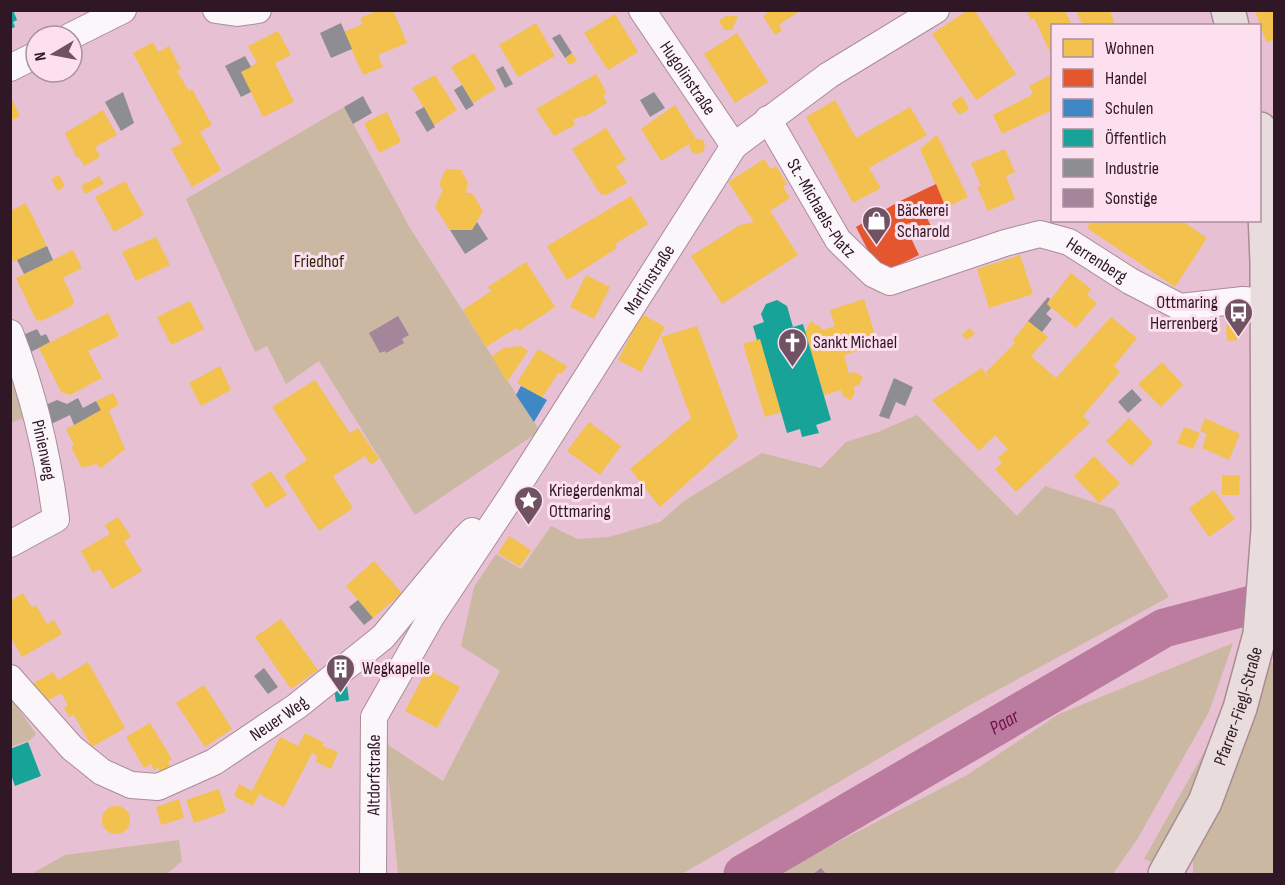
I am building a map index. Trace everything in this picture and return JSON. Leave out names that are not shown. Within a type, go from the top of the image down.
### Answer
[{"type":"main road","name":"Pfarrer-Fiegl-Straße","points":[[1165,874],[1205,802],[1240,708],[1260,634],[1268,530],[1270,302],[1265,137]]},
{"type":"street","points":[[84,30],[123,10]]},
{"type":"street","points":[[216,10],[237,13],[258,10]]},
{"type":"street","name":"Hugolinstraße","points":[[642,10],[734,146]]},
{"type":"street","name":"Martinstraße","points":[[431,617],[514,492],[734,146],[830,75],[936,10]]},
{"type":"street","points":[[10,68],[24,61]]},
{"type":"street","name":"St.-Michaels-Platz","points":[[768,119],[838,240],[873,274],[890,282]]},
{"type":"street","name":"Herrenberg","points":[[890,282],[1005,243],[1040,234],[1069,242],[1130,281],[1180,307],[1243,300],[1270,302]]},
{"type":"street","name":"Pinienweg","points":[[10,333],[20,358],[50,473],[56,519],[10,544]]},
{"type":"street","name":"Neuer Weg","points":[[10,678],[72,748],[102,772],[131,785],[158,787],[223,756],[297,706],[383,637],[464,538],[514,492]]},
{"type":"street","name":"Altdorfstraße","points":[[373,874],[374,717],[431,617]]},
{"type":"green space","name":"Friedhof","points":[[344,107],[410,228],[540,431],[415,515],[319,361],[286,384],[267,346],[255,352],[186,199]]},
{"type":"green space","points":[[10,364],[25,417],[11,423],[10,423]]},
{"type":"green space","points":[[917,415],[1017,516],[1045,486],[1114,509],[1169,597],[970,705],[682,874],[398,874],[385,743],[443,781],[500,671],[461,646],[474,587],[496,554],[521,569],[551,526],[577,539],[609,537],[660,522],[684,501],[762,453],[821,468],[846,442],[878,432]]},
{"type":"green space","points":[[1233,643],[1209,712],[1138,838],[1113,874],[776,874],[967,775],[1059,714]]},
{"type":"green space","points":[[1271,662],[1274,664],[1274,874],[1193,874],[1193,857]]},
{"type":"green space","points":[[10,696],[36,734],[30,740],[11,747]]},
{"type":"green space","points":[[1229,708],[1159,865],[1144,859]]},
{"type":"green space","points":[[179,840],[182,861],[167,874],[31,874],[65,855]]},
{"type":"building: Wohnen","points":[[379,10],[393,10],[407,43],[378,55],[383,67],[363,75],[344,32],[363,24],[360,18]]},
{"type":"building: Wohnen","points":[[770,10],[801,10],[779,25],[782,30],[775,35],[763,16]]},
{"type":"building: Wohnen","points":[[968,10],[974,10],[1016,74],[976,100],[932,34]]},
{"type":"building: Wohnen","points":[[1026,10],[1065,10],[1071,24],[1051,24],[1051,54],[1034,18],[1031,20]]},
{"type":"building: Wohnen","points":[[1076,10],[1110,10],[1114,24],[1082,24]]},
{"type":"building: Wohnen","points":[[1255,10],[1274,10],[1274,40],[1266,42]]},
{"type":"building: Wohnen","points":[[615,14],[638,52],[608,70],[584,33]]},
{"type":"building: Wohnen","points":[[726,16],[738,16],[732,30],[724,30],[719,21]]},
{"type":"building: Wohnen","points":[[536,23],[555,56],[518,77],[499,45]]},
{"type":"building: Wohnen","points":[[278,31],[291,55],[275,63],[294,102],[263,117],[241,72],[257,63],[248,46]]},
{"type":"building: Wohnen","points":[[737,33],[768,82],[735,103],[704,54]]},
{"type":"building: Wohnen","points":[[153,42],[158,52],[169,46],[181,69],[177,71],[189,91],[192,89],[212,125],[200,132],[221,170],[192,187],[171,149],[182,143],[133,53]]},
{"type":"building: Wohnen","points":[[474,53],[496,89],[473,103],[451,67]]},
{"type":"building: Wohnen","points":[[572,53],[577,61],[569,65],[565,58]]},
{"type":"building: Wohnen","points":[[596,74],[603,86],[606,94],[603,96],[607,103],[584,117],[583,115],[573,120],[575,125],[554,136],[536,109]]},
{"type":"building: Wohnen","points":[[435,75],[457,110],[434,125],[412,88]]},
{"type":"building: Wohnen","points":[[1051,75],[1051,110],[1002,134],[993,115],[1033,94],[1029,86]]},
{"type":"building: Wohnen","points":[[962,96],[969,109],[959,115],[951,103]]},
{"type":"building: Wohnen","points":[[835,100],[856,138],[910,107],[927,135],[869,168],[881,188],[853,203],[806,117]]},
{"type":"building: Wohnen","points":[[13,101],[20,116],[10,121],[10,102]]},
{"type":"building: Wohnen","points":[[675,105],[696,139],[703,140],[705,146],[703,152],[697,154],[692,152],[689,146],[691,143],[661,161],[641,129]]},
{"type":"building: Wohnen","points":[[103,110],[117,135],[95,147],[100,157],[84,166],[79,157],[77,158],[65,133]]},
{"type":"building: Wohnen","points":[[387,112],[401,142],[379,153],[364,123]]},
{"type":"building: Wohnen","points":[[606,128],[626,160],[616,166],[627,183],[606,195],[600,194],[572,149]]},
{"type":"building: Wohnen","points":[[937,135],[968,197],[946,208],[920,149]]},
{"type":"building: Wohnen","points":[[1005,149],[1015,172],[1006,176],[1015,199],[988,211],[977,187],[981,186],[971,163]]},
{"type":"building: Wohnen","points":[[764,159],[771,169],[776,166],[787,184],[783,187],[790,198],[770,211],[798,255],[722,304],[691,256],[740,225],[754,222],[728,182]]},
{"type":"building: Wohnen","points":[[446,169],[461,170],[468,183],[466,193],[472,193],[483,211],[472,230],[450,230],[435,207],[443,190],[439,184]]},
{"type":"building: Wohnen","points":[[59,175],[65,186],[58,191],[51,179]]},
{"type":"building: Wohnen","points":[[99,176],[104,184],[85,194],[81,186]]},
{"type":"building: Wohnen","points":[[125,181],[144,215],[114,232],[95,197]]},
{"type":"building: Wohnen","points":[[631,196],[648,224],[615,244],[617,248],[567,280],[547,246]]},
{"type":"building: Wohnen","points":[[26,203],[47,246],[14,262],[10,255],[10,211]]},
{"type":"building: Wohnen","points":[[1091,222],[1184,222],[1207,238],[1175,287],[1087,228]]},
{"type":"building: Wohnen","points":[[156,237],[170,265],[136,281],[122,252]]},
{"type":"building: Wohnen","points":[[73,250],[82,268],[63,278],[74,301],[72,306],[41,321],[36,320],[16,278]]},
{"type":"building: Wohnen","points":[[1020,255],[1033,294],[989,308],[977,269]]},
{"type":"building: Wohnen","points":[[526,262],[555,307],[519,331],[516,328],[486,347],[463,310],[491,291],[488,287]]},
{"type":"building: Wohnen","points":[[1071,273],[1091,289],[1087,295],[1097,303],[1076,328],[1047,304]]},
{"type":"building: Wohnen","points":[[586,275],[610,287],[594,319],[570,307]]},
{"type":"building: Wohnen","points":[[864,299],[878,345],[844,355],[849,374],[855,372],[863,377],[859,385],[853,387],[855,392],[851,400],[843,396],[841,390],[824,395],[805,332],[811,321],[822,330],[835,326],[830,310]]},
{"type":"building: Wohnen","points":[[190,301],[204,329],[171,345],[157,317]]},
{"type":"building: Wohnen","points":[[108,313],[119,336],[88,351],[102,378],[70,395],[61,392],[39,348]]},
{"type":"building: Wohnen","points":[[642,314],[665,327],[641,372],[618,360]]},
{"type":"building: Wohnen","points":[[1111,317],[1137,338],[1114,366],[1120,372],[1083,416],[1090,423],[1016,492],[995,469],[1002,463],[998,458],[1008,449],[995,435],[979,451],[932,400],[982,368],[991,382],[986,372],[1015,343],[1013,340],[1028,321],[1048,337],[1031,356],[1056,378]]},
{"type":"building: Wohnen","points":[[1237,324],[1237,340],[1227,341],[1226,325]]},
{"type":"building: Wohnen","points":[[697,326],[738,437],[660,507],[630,469],[691,418],[661,337]]},
{"type":"building: Wohnen","points":[[970,328],[975,334],[966,340],[962,334]]},
{"type":"building: Wohnen","points":[[760,339],[782,412],[765,417],[743,344]]},
{"type":"building: Wohnen","points":[[521,346],[528,351],[507,382],[492,356],[504,348]]},
{"type":"building: Wohnen","points":[[538,349],[567,366],[562,374],[558,373],[542,398],[517,383]]},
{"type":"building: Wohnen","points":[[1162,362],[1183,385],[1161,407],[1138,384]]},
{"type":"building: Wohnen","points":[[220,366],[231,390],[201,406],[189,383]]},
{"type":"building: Wohnen","points":[[315,380],[350,433],[358,428],[379,459],[371,465],[365,456],[333,476],[353,508],[319,531],[284,476],[307,460],[272,407]]},
{"type":"building: Wohnen","points":[[113,393],[119,404],[109,411],[125,449],[101,468],[96,464],[82,468],[71,447],[74,445],[66,429],[101,410],[96,401]]},
{"type":"building: Wohnen","points":[[1129,418],[1153,443],[1131,466],[1106,441]]},
{"type":"building: Wohnen","points":[[1205,418],[1240,434],[1229,460],[1202,448],[1207,434],[1200,431]]},
{"type":"building: Wohnen","points":[[589,422],[621,446],[600,475],[567,451]]},
{"type":"building: Wohnen","points":[[1184,427],[1200,433],[1193,449],[1177,443]]},
{"type":"building: Wohnen","points":[[1094,456],[1120,483],[1099,503],[1074,476]]},
{"type":"building: Wohnen","points":[[271,471],[287,495],[266,508],[251,484]]},
{"type":"building: Wohnen","points":[[1222,475],[1240,475],[1239,495],[1222,495]]},
{"type":"building: Wohnen","points":[[1214,490],[1235,519],[1209,537],[1189,508]]},
{"type":"building: Wohnen","points":[[118,517],[131,537],[124,541],[142,571],[112,589],[100,569],[93,573],[81,551],[110,534],[105,525]]},
{"type":"building: Wohnen","points":[[509,536],[531,550],[520,567],[498,553]]},
{"type":"building: Wohnen","points":[[374,561],[402,593],[373,618],[346,586]]},
{"type":"building: Wohnen","points":[[23,593],[32,608],[36,605],[47,624],[54,620],[62,634],[22,657],[10,636],[10,601]]},
{"type":"building: Wohnen","points":[[281,619],[318,670],[291,689],[255,637]]},
{"type":"building: Wohnen","points":[[88,662],[125,728],[92,747],[74,715],[69,717],[64,708],[68,705],[61,693],[42,704],[29,686],[53,672],[58,680]]},
{"type":"building: Wohnen","points":[[427,669],[460,687],[437,728],[405,711]]},
{"type":"building: Wohnen","points":[[204,685],[232,729],[205,747],[176,703]]},
{"type":"building: Wohnen","points":[[150,723],[172,759],[168,762],[170,766],[161,772],[158,768],[154,770],[151,764],[144,768],[126,737]]},
{"type":"building: Wohnen","points":[[305,733],[324,743],[322,746],[338,752],[331,769],[316,762],[317,755],[312,753],[284,807],[259,794],[253,806],[234,796],[239,784],[252,791],[280,737],[298,746]]},
{"type":"building: Wohnen","points":[[219,789],[226,812],[194,823],[186,800]]},
{"type":"building: Wohnen","points":[[179,799],[184,818],[161,825],[156,807]]},
{"type":"building: Wohnen","points":[[116,806],[126,810],[130,820],[126,830],[116,834],[106,830],[102,820],[106,810]]},
{"type":"building: Handel","points":[[936,184],[946,208],[927,218],[931,226],[916,234],[909,223],[905,225],[919,255],[884,272],[876,266],[856,227],[898,202]]},
{"type":"building: Schulen","points":[[521,386],[547,400],[534,422],[516,395]]},
{"type":"building: Öffentlich","points":[[10,10],[13,10],[17,20],[13,22],[15,27],[10,29]]},
{"type":"building: Öffentlich","name":"Sankt Michael","points":[[777,300],[787,306],[793,327],[803,324],[831,420],[816,425],[819,433],[802,437],[800,429],[787,433],[760,339],[757,340],[753,326],[764,322],[761,314],[766,304]]},
{"type":"building: Öffentlich","name":"Wegkapelle","points":[[347,685],[349,700],[336,702],[334,688]]},
{"type":"building: Öffentlich","points":[[28,742],[41,776],[15,786],[10,772],[10,749]]},
{"type":"building: Industrie","points":[[341,23],[352,49],[331,58],[320,33]]},
{"type":"building: Industrie","points":[[560,34],[572,53],[565,58],[552,38]]},
{"type":"building: Industrie","points":[[245,56],[251,67],[241,72],[251,92],[241,97],[225,66]]},
{"type":"building: Industrie","points":[[503,66],[513,84],[505,88],[496,70]]},
{"type":"building: Industrie","points":[[462,85],[474,105],[466,110],[454,90]]},
{"type":"building: Industrie","points":[[123,92],[134,123],[121,131],[105,102]]},
{"type":"building: Industrie","points":[[654,92],[665,108],[650,117],[640,100]]},
{"type":"building: Industrie","points":[[363,96],[372,113],[353,124],[344,107]]},
{"type":"building: Industrie","points":[[424,107],[435,127],[427,132],[415,112]]},
{"type":"building: Industrie","points":[[477,222],[488,239],[465,254],[450,230],[472,230]]},
{"type":"building: Industrie","points":[[47,246],[53,260],[24,274],[17,260]]},
{"type":"building: Industrie","points":[[1048,297],[1050,299],[1047,304],[1051,308],[1046,314],[1052,319],[1042,332],[1028,321]]},
{"type":"building: Industrie","points":[[37,329],[41,336],[46,334],[50,342],[29,353],[23,335]]},
{"type":"building: Industrie","points":[[894,378],[913,387],[905,406],[896,402],[889,419],[879,416]]},
{"type":"building: Industrie","points":[[1132,389],[1142,400],[1128,413],[1118,402]]},
{"type":"building: Industrie","points":[[78,398],[83,408],[96,401],[101,410],[74,425],[70,415],[49,425],[43,406],[57,400],[67,404]]},
{"type":"building: Industrie","points":[[358,600],[373,618],[364,625],[349,607]]},
{"type":"building: Industrie","points":[[264,668],[278,687],[268,694],[254,676]]},
{"type":"building: Sonstige","points":[[398,316],[409,335],[402,339],[404,343],[386,353],[385,351],[380,353],[369,333]]},
{"type":"building: Sonstige","points":[[821,868],[826,874],[813,874]]},
{"type":"waterway","name":"Paar","points":[[743,874],[1164,628],[1274,599]]},
{"type":"place","name":"Bäckerei Scharold","points":[[876,246]]},
{"type":"place","name":"Ottmaring Herrenberg","points":[[1239,338]]},
{"type":"place","name":"Sankt Michael","points":[[792,368]]},
{"type":"place","name":"Kriegerdenkmal Ottmaring","points":[[528,526]]},
{"type":"place","name":"Wegkapelle","points":[[341,694]]}]
